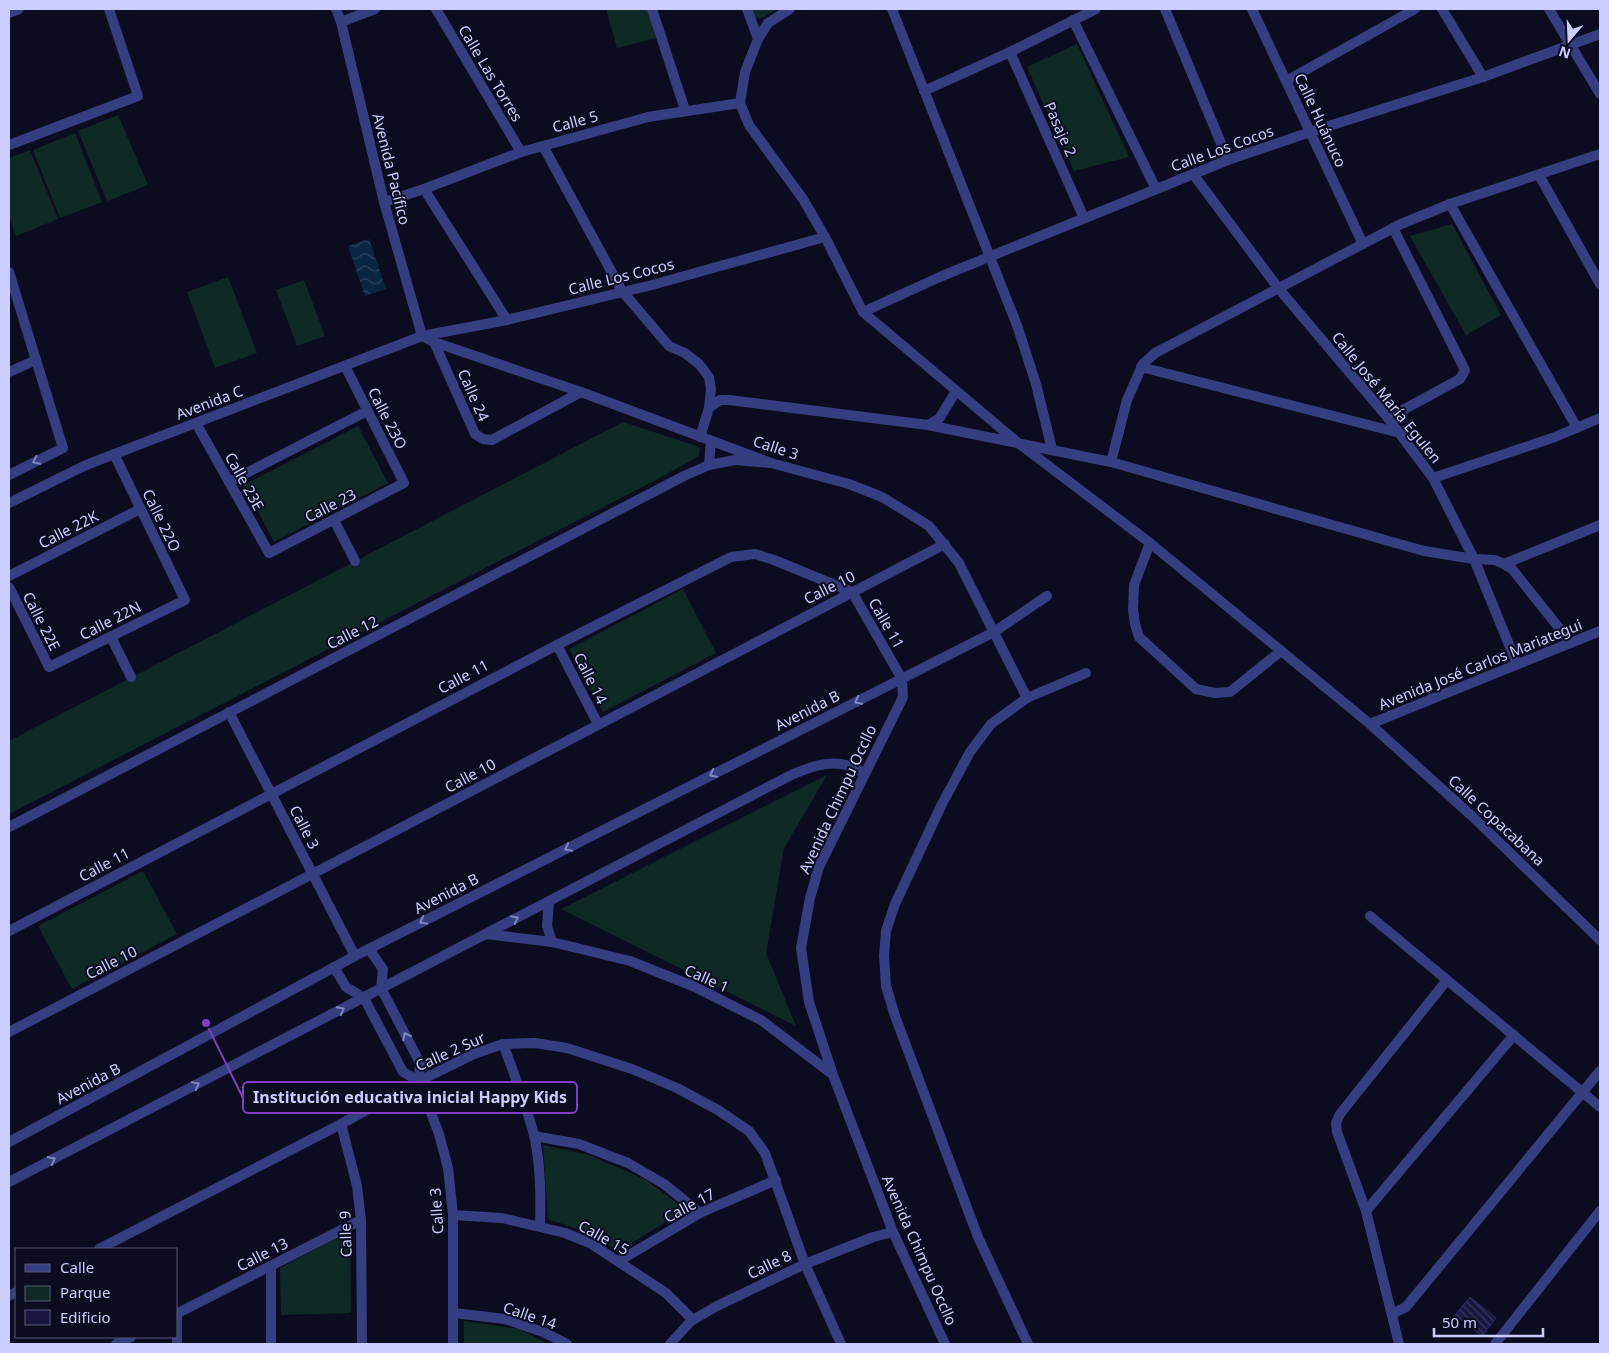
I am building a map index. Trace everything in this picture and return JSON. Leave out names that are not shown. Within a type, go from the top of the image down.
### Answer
[{"type":"street","points":[[9,13],[19,9]]},
{"type":"street","points":[[9,144],[138,96],[109,9]]},
{"type":"street","name":"Avenida Pacífico","points":[[336,9],[341,22],[384,202],[422,336]]},
{"type":"street","points":[[341,22],[375,9]]},
{"type":"street","name":"Calle Las Torres","points":[[436,9],[521,152]]},
{"type":"street","points":[[652,9],[686,110]]},
{"type":"street","points":[[747,9],[758,39]]},
{"type":"street","points":[[790,9],[768,23],[758,39],[745,72],[740,103],[749,126],[803,199],[825,237],[863,312]]},
{"type":"street","points":[[892,9],[1021,338],[1036,384],[1052,449]]},
{"type":"street","points":[[924,91],[1010,52],[1096,9]]},
{"type":"street","points":[[1165,9],[1228,160]]},
{"type":"street","name":"Calle Huánuco","points":[[1252,9],[1363,244]]},
{"type":"street","points":[[1286,81],[1415,9]]},
{"type":"street","points":[[1442,9],[1482,77]]},
{"type":"street","points":[[1549,9],[1600,94]]},
{"type":"street","points":[[1073,20],[1156,189]]},
{"type":"street","name":"Calle Los Cocos","points":[[863,312],[990,257],[1228,160],[1482,77],[1600,34]]},
{"type":"street","name":"Pasaje 2","points":[[1010,52],[1084,218]]},
{"type":"street","name":"Calle 5","points":[[384,202],[424,189],[521,152],[648,117],[740,103]]},
{"type":"street","points":[[543,146],[622,291],[669,346],[684,353],[699,364],[709,377],[711,390],[709,408],[700,437]]},
{"type":"street","points":[[1111,462],[1127,400],[1142,367],[1155,352],[1393,228],[1450,204],[1600,154]]},
{"type":"street","name":"Calle José María Egulen","points":[[1193,174],[1278,289],[1388,418],[1433,478],[1474,559],[1517,664]]},
{"type":"street","points":[[1539,175],[1600,284]]},
{"type":"street","points":[[424,189],[507,320]]},
{"type":"street","points":[[1450,204],[1577,428]]},
{"type":"street","points":[[1388,418],[1460,379],[1465,370],[1393,228]]},
{"type":"street","name":"Calle Los Cocos","points":[[422,336],[507,320],[652,285],[825,237]]},
{"type":"street","points":[[9,272],[63,448],[9,475]]},
{"type":"street","name":"Calle Copacabana","points":[[863,312],[1017,442],[1150,543],[1370,724],[1473,817],[1600,940]]},
{"type":"street","name":"Calle 3","points":[[422,336],[434,342],[581,392],[771,462],[849,484],[882,498],[929,526],[946,544],[959,562],[1027,698]]},
{"type":"street","name":"Avenida C","points":[[9,503],[86,465],[422,336]]},
{"type":"street","name":"Calle 24","points":[[434,342],[475,434],[483,439],[492,440],[581,392]]},
{"type":"street","points":[[9,372],[36,360]]},
{"type":"street","name":"Calle 23O","points":[[345,366],[404,484]]},
{"type":"street","points":[[1142,367],[1400,433]]},
{"type":"street","points":[[928,425],[939,419],[956,391]]},
{"type":"street","points":[[709,408],[720,400],[729,400],[928,425],[1017,442],[1111,462],[1424,551],[1474,559],[1495,560],[1512,569],[1570,643]]},
{"type":"street","points":[[228,482],[367,411]]},
{"type":"street","points":[[1433,478],[1555,437],[1600,418]]},
{"type":"street","name":"Calle 23E","points":[[196,423],[269,553]]},
{"type":"street","points":[[709,465],[711,441]]},
{"type":"street","name":"Calle 22O","points":[[114,454],[184,600]]},
{"type":"street","name":"Calle 12","points":[[9,827],[684,476],[709,465],[735,460],[771,462]]},
{"type":"street","name":"Calle 23","points":[[269,553],[404,484]]},
{"type":"street","name":"Calle 22K","points":[[9,576],[140,509]]},
{"type":"street","points":[[334,520],[355,561]]},
{"type":"street","points":[[1504,564],[1600,525]]},
{"type":"street","points":[[1150,543],[1134,585],[1133,610],[1135,624],[1139,636],[1196,689],[1215,693],[1230,692],[1281,651]]},
{"type":"street","name":"Calle 10","points":[[9,1032],[946,544]]},
{"type":"street","name":"Calle 11","points":[[9,931],[557,644],[732,557],[755,554],[852,592],[902,679]]},
{"type":"street","name":"Calle 22E","points":[[9,587],[49,667]]},
{"type":"street","points":[[902,679],[994,632],[1047,596]]},
{"type":"street","name":"Calle 22N","points":[[49,667],[184,600]]},
{"type":"street","name":"Avenida José Carlos Mariategui","points":[[1370,724],[1600,632]]},
{"type":"street","points":[[110,636],[131,677]]},
{"type":"street","name":"Calle 14","points":[[557,644],[598,724]]},
{"type":"street","points":[[1028,1344],[978,1237],[895,1016],[886,986],[884,956],[886,931],[895,904],[942,804],[970,752],[991,724],[1027,698],[1086,673]]},
{"type":"street","name":"Avenida Chimpu Occllo","points":[[902,679],[903,697],[818,867],[801,948],[809,1002],[833,1075],[893,1232],[945,1344]]},
{"type":"street","name":"Avenida B","points":[[9,1142],[368,949],[902,679]]},
{"type":"street","name":"Calle 3","points":[[229,712],[355,956]]},
{"type":"street","points":[[9,1182],[791,775],[811,766],[829,764],[847,765],[865,774]]},
{"type":"street","points":[[549,902],[547,926],[552,942]]},
{"type":"street","points":[[1370,916],[1600,1106]]},
{"type":"street","name":"Calle 1","points":[[485,934],[552,942],[630,961],[695,988],[761,1020],[833,1075]]},
{"type":"street","name":"Calle 3","points":[[368,949],[382,969],[381,988],[420,1063],[419,1081],[439,1134],[448,1168],[453,1215],[453,1344]]},
{"type":"street","points":[[334,967],[346,986],[364,998],[403,1072],[419,1081]]},
{"type":"street","points":[[1399,1344],[1366,1211],[1337,1132],[1336,1123],[1340,1114],[1447,980]]},
{"type":"street","points":[[1366,1211],[1514,1035]]},
{"type":"street","name":"Calle 2 Sur","points":[[101,1248],[474,1054],[503,1044],[534,1043],[567,1048],[632,1069],[677,1088],[718,1110],[748,1131],[765,1153],[805,1264],[841,1344]]},
{"type":"street","points":[[503,1044],[534,1136],[541,1190],[540,1226]]},
{"type":"street","points":[[1392,1314],[1406,1307],[1600,1071]]},
{"type":"street","name":"Calle 9","points":[[341,1124],[357,1186],[361,1220],[362,1344]]},
{"type":"street","points":[[534,1136],[578,1144],[628,1164],[664,1184],[700,1214]]},
{"type":"street","name":"Calle 17","points":[[620,1262],[700,1214],[776,1180]]},
{"type":"street","points":[[1495,1344],[1600,1211]]},
{"type":"street","name":"Calle 15","points":[[453,1215],[502,1218],[540,1226],[590,1243],[666,1294],[693,1320]]},
{"type":"street","name":"Calle 13","points":[[178,1313],[361,1220]]},
{"type":"street","name":"Calle 8","points":[[670,1344],[693,1320],[717,1306],[805,1264],[873,1237],[893,1232]]},
{"type":"street","points":[[271,1266],[271,1344]]},
{"type":"street","name":"Calle 14","points":[[454,1313],[505,1319],[543,1332],[567,1344]]},
{"type":"street","points":[[116,1344],[129,1338]]},
{"type":"green space","points":[[606,9],[648,9],[656,38],[617,48]]},
{"type":"green space","points":[[752,9],[777,9],[760,19],[754,17]]},
{"type":"green space","points":[[1077,44],[1129,157],[1074,171],[1027,67]]},
{"type":"green space","points":[[118,115],[148,185],[107,201],[78,131]]},
{"type":"green space","points":[[75,133],[102,202],[60,218],[33,150]]},
{"type":"green space","points":[[30,150],[58,219],[16,236],[9,216],[9,158]]},
{"type":"green space","points":[[1452,224],[1501,315],[1466,335],[1410,236]]},
{"type":"green space","points":[[228,277],[257,353],[215,368],[187,292]]},
{"type":"green space","points":[[304,280],[325,336],[297,346],[276,290]]},
{"type":"green space","points":[[623,422],[700,447],[699,456],[9,814],[9,741]]},
{"type":"green space","points":[[358,426],[388,483],[274,542],[244,485]]},
{"type":"green space","points":[[683,589],[716,653],[603,712],[569,649]]},
{"type":"green space","points":[[827,775],[784,848],[766,953],[796,1026],[561,909]]},
{"type":"green space","points":[[143,871],[177,934],[72,989],[38,926]]},
{"type":"green space","points":[[543,1145],[589,1155],[646,1180],[686,1210],[618,1251],[586,1232],[548,1219]]},
{"type":"green space","points":[[350,1231],[351,1313],[281,1315],[280,1268]]},
{"type":"green space","points":[[464,1321],[519,1329],[548,1344],[464,1344]]},
{"type":"water","points":[[369,239],[386,289],[365,296],[348,246]]},
{"type":"building","points":[[1470,1297],[1496,1318],[1482,1336],[1455,1315]]},
{"type":"place","name":"Institución educativa inicial Happy Kids","points":[[206,1023]]}]
